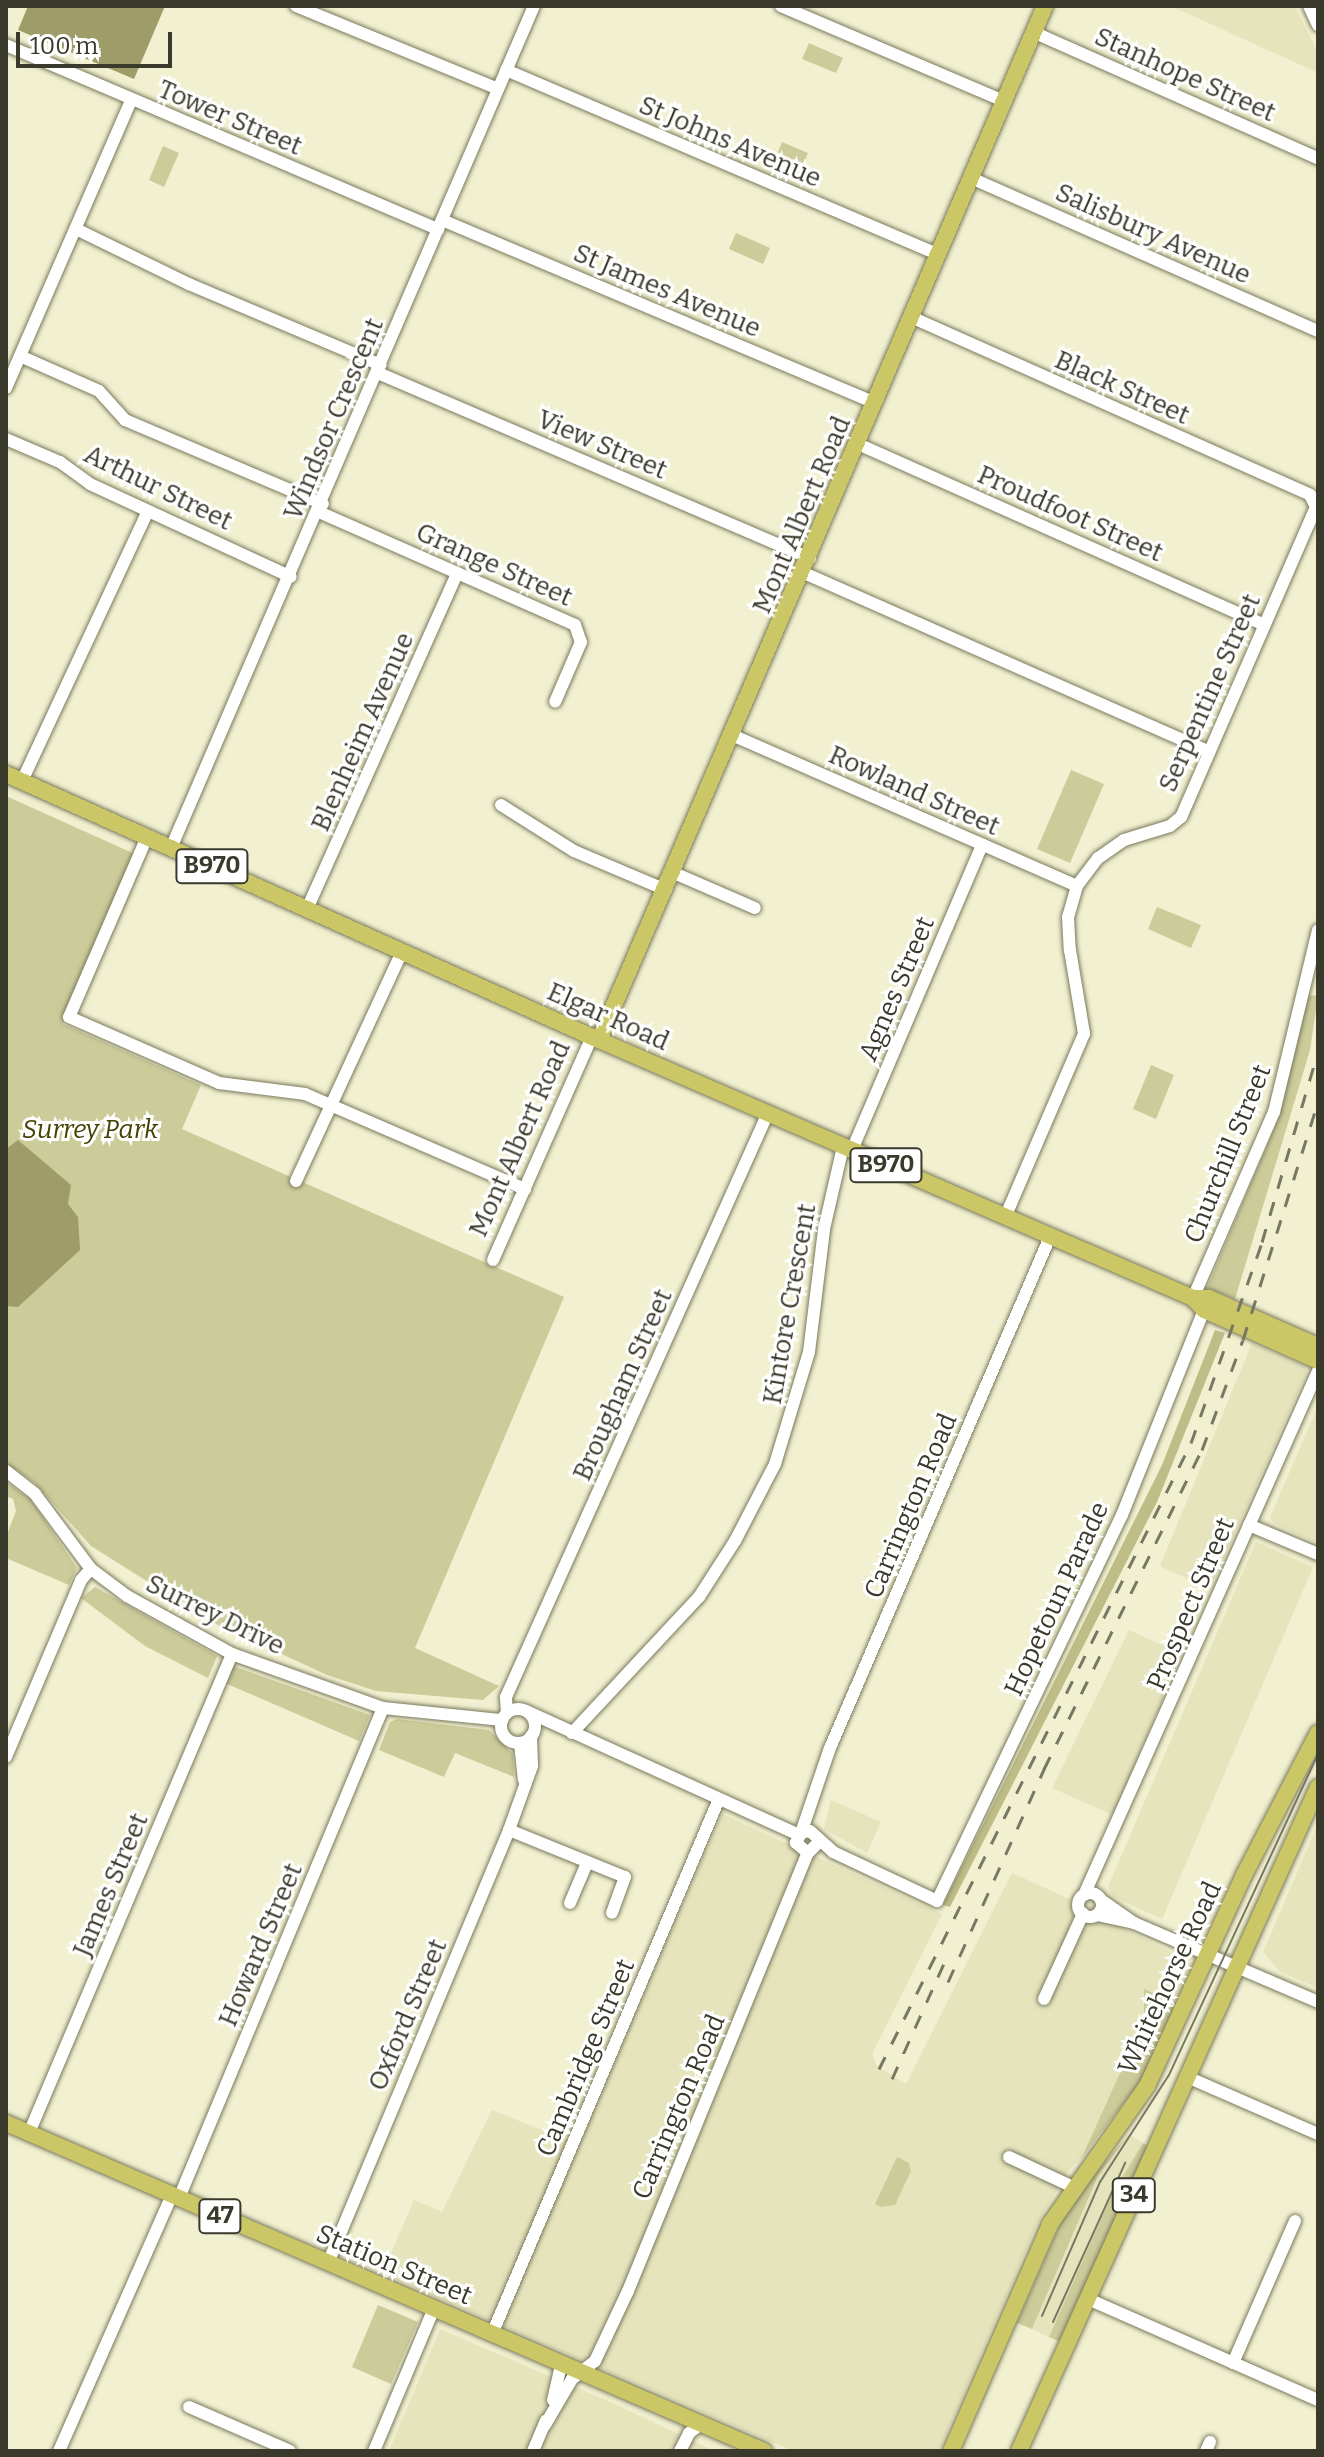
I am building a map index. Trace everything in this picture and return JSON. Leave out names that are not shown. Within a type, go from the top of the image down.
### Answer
[{"type":"main road","name":"Mont Albert Road","points":[[595,1039],[674,873],[734,736],[1045,6]]},
{"type":"main road","name":"Elgar Road","points":[[6,774],[595,1039],[1050,1237],[1318,1361]]},
{"type":"main road","name":"Elgar Road","points":[[1198,1304],[1209,1298],[1318,1346]]},
{"type":"main road","name":"Whitehorse Road","points":[[951,2451],[1050,2224],[1073,2187],[1147,2086],[1244,1875],[1318,1733]]},
{"type":"main road","name":"Whitehorse Road","points":[[1019,2451],[1318,1787]]},
{"type":"main road","name":"Station Street","points":[[6,2123],[701,2424],[737,2445],[757,2450]]},
{"type":"street","points":[[296,6],[498,89]]},
{"type":"street","name":"Windsor Crescent","points":[[171,848],[321,508],[534,6]]},
{"type":"street","points":[[781,6],[1004,101]]},
{"type":"street","points":[[1309,6],[1318,25]]},
{"type":"street","name":"Stanhope Street","points":[[1033,32],[1318,158]]},
{"type":"street","name":"Tower Street","points":[[6,45],[131,100],[440,225]]},
{"type":"street","name":"St Johns Avenue","points":[[506,70],[938,254]]},
{"type":"street","points":[[6,388],[131,100]]},
{"type":"street","name":"Salisbury Avenue","points":[[971,178],[1318,331]]},
{"type":"street","name":"St James Avenue","points":[[440,225],[875,403]]},
{"type":"street","name":"View Street","points":[[76,229],[189,284],[1209,752]]},
{"type":"street","name":"Black Street","points":[[911,317],[1314,500]]},
{"type":"street","name":"Grange Street","points":[[20,356],[99,391],[125,420],[575,625],[581,642],[555,702]]},
{"type":"street","name":"Arthur Street","points":[[6,439],[148,511],[291,577]]},
{"type":"street","name":"Proudfoot Street","points":[[858,444],[1264,625]]},
{"type":"street","name":"Serpentine Street","points":[[1005,1217],[1084,1034],[1070,950],[1068,917],[1077,886],[1098,858],[1124,840],[1170,826],[1181,817],[1316,507],[1314,500]]},
{"type":"street","points":[[22,781],[148,511]]},
{"type":"street","name":"Blenheim Avenue","points":[[307,909],[457,573]]},
{"type":"street","name":"Rowland Street","points":[[734,736],[1077,886]]},
{"type":"street","points":[[501,805],[574,851],[666,890]]},
{"type":"street","points":[[147,837],[69,1017],[219,1083],[296,1092],[331,1105],[525,1189]]},
{"type":"street","name":"Agnes Street","points":[[848,1148],[982,845]]},
{"type":"street","points":[[674,873],[755,908]]},
{"type":"street","name":"Churchill Street","points":[[1198,1304],[1274,1112],[1312,984],[1318,930]]},
{"type":"street","points":[[296,1181],[402,952]]},
{"type":"street","name":"Mont Albert Road","points":[[493,1260],[595,1039]]},
{"type":"street","name":"Brougham Street","points":[[513,1714],[506,1697],[519,1675],[768,1113]]},
{"type":"street","name":"Kintore Crescent","points":[[567,1731],[699,1597],[735,1541],[775,1464],[809,1352],[824,1229],[848,1148]]},
{"type":"street","name":"Carrington Road","points":[[800,1834],[817,1795],[830,1748],[1050,1237]]},
{"type":"street","name":"Hopetoun Parade","points":[[815,1844],[937,1901],[1122,1515],[1198,1304]]},
{"type":"street","name":"Prospect Street","points":[[1084,1895],[1106,1854],[1318,1371]]},
{"type":"street","name":"Surrey Drive","points":[[6,1471],[35,1494],[91,1569],[127,1596],[232,1654],[383,1708],[513,1714]]},
{"type":"street","points":[[1249,1525],[1318,1554]]},
{"type":"street","points":[[6,1757],[81,1580],[91,1569]]},
{"type":"street","name":"James Street","points":[[29,2133],[232,1654]]},
{"type":"street","name":"Howard Street","points":[[59,2451],[176,2197],[383,1708]]},
{"type":"street","points":[[513,1714],[567,1731],[800,1834],[815,1844]]},
{"type":"street","points":[[513,1714],[502,1732],[528,1738],[567,1731]]},
{"type":"street","points":[[513,1714],[535,1726],[528,1738]]},
{"type":"street","name":"Oxford Street","points":[[328,2263],[509,1830],[535,1751],[528,1738]]},
{"type":"street","name":"Carrington Road","points":[[545,2425],[572,2379],[584,2373],[628,2291],[815,1844],[817,1795]]},
{"type":"street","name":"Cambridge Street","points":[[492,2334],[719,1799]]},
{"type":"street","points":[[509,1830],[625,1877],[612,1913]]},
{"type":"street","points":[[800,1834],[797,1846],[815,1844]]},
{"type":"street","name":"Prospect Street","points":[[1097,1915],[1106,1854]]},
{"type":"street","points":[[570,1903],[587,1863]]},
{"type":"street","points":[[1083,1914],[1078,1904],[1084,1895],[1099,1898],[1134,1923]]},
{"type":"street","points":[[1083,1914],[1134,1923],[1318,2002]]},
{"type":"street","points":[[1044,1999],[1083,1914]]},
{"type":"street","points":[[1187,2077],[1318,2134]]},
{"type":"street","points":[[1009,2157],[1073,2187]]},
{"type":"street","points":[[1233,2363],[1295,2221]]},
{"type":"street","points":[[1088,2299],[1318,2400]]},
{"type":"street","points":[[374,2451],[434,2308]]},
{"type":"street","points":[[533,2451],[545,2425],[561,2364]]},
{"type":"street","points":[[189,2407],[290,2451]]},
{"type":"street","points":[[680,2451],[689,2433],[701,2424]]},
{"type":"shaded area","points":[[28,6],[165,6],[134,79],[18,30]]},
{"type":"shaded area","points":[[1171,6],[1295,6],[1318,53],[1318,73]]},
{"type":"shaded area","points":[[18,1140],[71,1185],[68,1204],[78,1217],[80,1250],[18,1307],[6,1306],[6,1149]]},
{"type":"shaded area","points":[[1215,1330],[1225,1333],[1157,1502],[950,1907],[943,1905],[1162,1465]]},
{"type":"shaded area","points":[[1252,1343],[1305,1366],[1307,1372],[1210,1589],[1160,1566]]},
{"type":"shaded area","points":[[1318,1406],[1318,1543],[1273,1523],[1270,1517]]},
{"type":"shaded area","points":[[1256,1542],[1313,1567],[1162,1919],[1112,1896],[1108,1887]]},
{"type":"shaded area","points":[[1129,1630],[1182,1654],[1113,1815],[1052,1788]]},
{"type":"shaded area","points":[[831,1800],[881,1822],[867,1853],[824,1829]]},
{"type":"shaded area","points":[[722,1814],[942,1914],[872,2054],[877,2066],[906,2084],[1012,1873],[1076,1902],[1072,1910],[1079,1916],[1110,1922],[1187,1960],[1194,1969],[1089,2152],[1070,2169],[1039,2220],[939,2451],[793,2451],[382,2274],[414,2200],[442,2212],[492,2110],[579,2145]]},
{"type":"shaded area","points":[[1318,1824],[1318,1988],[1279,1971],[1263,1952]]},
{"type":"shaded area","points":[[1129,2134],[1143,2143],[1113,2192],[1049,2337],[1032,2329],[1098,2176]]},
{"type":"shaded area","points":[[440,2329],[615,2404],[714,2451],[389,2451]]},
{"type":"green space","points":[[809,43],[843,58],[836,73],[802,59]]},
{"type":"green space","points":[[782,142],[808,153],[797,181],[771,170]]},
{"type":"green space","points":[[163,146],[179,153],[164,187],[149,180]]},
{"type":"green space","points":[[736,233],[770,248],[763,264],[729,249]]},
{"type":"green space","points":[[1071,770],[1104,784],[1070,863],[1037,849]]},
{"type":"green space","name":"Surrey Park","points":[[6,796],[137,855],[63,1024],[201,1085],[182,1129],[564,1297],[415,1648],[499,1686],[483,1700],[376,1691],[327,1675],[212,1622],[91,1546],[34,1482],[6,1463]]},
{"type":"green space","points":[[1157,907],[1201,925],[1191,948],[1148,929]]},
{"type":"green space","points":[[1308,995],[1318,996],[1310,1050],[1235,1299],[1207,1288],[1277,1122]]},
{"type":"green space","points":[[1151,1065],[1174,1075],[1156,1119],[1133,1109]]},
{"type":"green space","points":[[6,1482],[31,1500],[77,1568],[69,1585],[6,1558],[6,1537],[16,1511],[13,1499],[6,1496]]},
{"type":"green space","points":[[95,1587],[217,1656],[208,1678],[145,1646],[81,1598]]},
{"type":"green space","points":[[233,1666],[370,1715],[359,1741],[225,1683]]},
{"type":"green space","points":[[397,1719],[489,1730],[513,1754],[514,1777],[455,1753],[444,1777],[379,1750],[390,1722]]},
{"type":"green space","points":[[1144,1989],[1181,2005],[1149,2070],[1082,2157],[1144,2020]]},
{"type":"green space","points":[[1129,2134],[1098,2176],[1032,2329],[1017,2323],[1069,2204]]},
{"type":"green space","points":[[1143,2143],[1149,2146],[1068,2326],[1059,2341],[1049,2337],[1113,2192]]},
{"type":"green space","points":[[897,2157],[909,2163],[911,2171],[895,2205],[881,2207],[875,2204]]},
{"type":"green space","points":[[378,2305],[418,2322],[391,2384],[352,2367]]},
{"type":"tram line","points":[[1042,2316],[1100,2182],[1169,2075],[1318,1754]]},
{"type":"tram line","points":[[1053,2322],[1125,2163]]},
{"type":"railway","points":[[879,2069],[1191,1443],[1262,1242],[1318,1052]]},
{"type":"railway","points":[[948,1982],[1044,1769],[1202,1450],[1243,1340],[1318,1102]]},
{"type":"railway","points":[[892,2079],[946,1959]]}]
